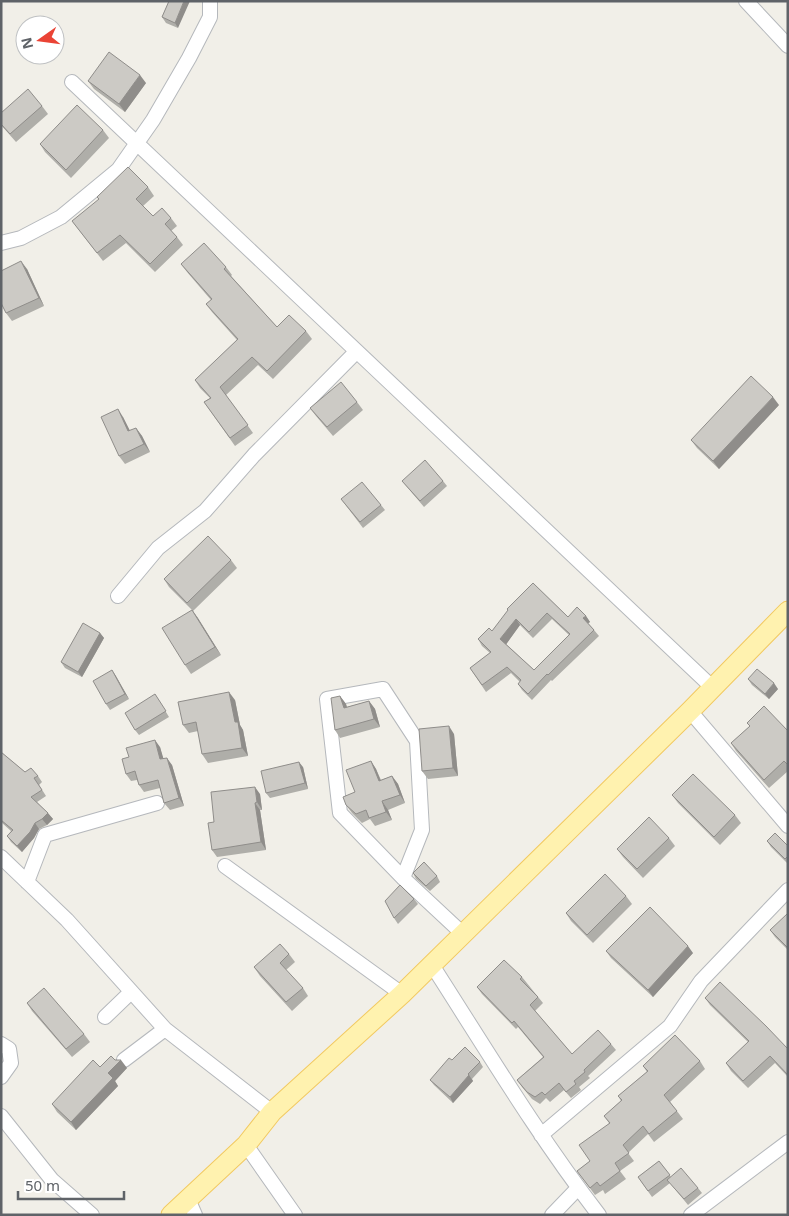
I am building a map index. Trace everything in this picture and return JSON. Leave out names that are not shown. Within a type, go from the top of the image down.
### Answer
[{"type":"main road","points":[[170,1215],[191,1207],[246,1145],[272,1112],[432,965],[690,711],[788,611]]},
{"type":"street","points":[[1,243],[21,238],[61,216],[118,170],[153,120],[189,58],[210,17],[210,1]]},
{"type":"street","points":[[746,1],[788,46]]},
{"type":"street","points":[[72,82],[713,688]]},
{"type":"street","points":[[118,596],[158,548],[205,511],[254,455],[356,352]]},
{"type":"street","points":[[403,878],[422,830],[417,741],[382,689],[327,699],[340,813],[403,878],[463,934]]},
{"type":"street","points":[[690,711],[788,826]]},
{"type":"street","points":[[27,882],[45,836],[157,803]]},
{"type":"street","points":[[1,857],[67,920],[165,1029],[272,1112]]},
{"type":"street","points":[[225,866],[402,994]]},
{"type":"street","points":[[541,1134],[670,1026],[701,982],[788,890]]},
{"type":"street","points":[[432,965],[541,1134],[599,1215]]},
{"type":"street","points":[[105,1018],[131,992]]},
{"type":"street","points":[[124,1060],[165,1029]]},
{"type":"street","points":[[1,1044],[9,1049],[12,1063],[1,1077]]},
{"type":"street","points":[[1,1116],[52,1180],[92,1215]]},
{"type":"street","points":[[691,1215],[788,1142]]},
{"type":"street","points":[[246,1145],[295,1215]]},
{"type":"street","points":[[552,1215],[578,1188]]},
{"type":"building","points":[[169,1],[184,1],[175,23],[162,17]]},
{"type":"building","points":[[109,52],[140,75],[119,104],[88,81]]},
{"type":"building","points":[[28,89],[42,106],[10,134],[1,124],[1,113]]},
{"type":"building","points":[[77,105],[103,130],[66,170],[40,144]]},
{"type":"building","points":[[128,167],[148,187],[136,199],[153,216],[162,208],[171,218],[165,224],[177,237],[150,264],[120,235],[97,253],[72,221],[99,199],[97,197]]},
{"type":"building","points":[[204,243],[226,267],[224,269],[277,327],[289,315],[306,331],[267,371],[252,357],[220,387],[248,425],[230,438],[204,402],[211,398],[195,380],[238,339],[206,304],[212,299],[181,264]]},
{"type":"building","points":[[21,261],[39,298],[6,313],[1,303],[1,271]]},
{"type":"building","points":[[751,376],[773,397],[713,461],[691,440]]},
{"type":"building","points":[[341,382],[357,402],[327,427],[310,408]]},
{"type":"building","points":[[118,409],[128,431],[136,428],[144,444],[119,456],[101,417]]},
{"type":"building","points":[[425,460],[443,481],[420,501],[402,481]]},
{"type":"building","points":[[362,482],[381,505],[360,522],[341,499]]},
{"type":"building","points":[[208,536],[231,560],[187,603],[164,579]]},
{"type":"building","points":[[533,583],[568,617],[577,607],[586,616],[583,618],[594,630],[528,694],[518,684],[521,680],[507,667],[482,685],[470,668],[491,652],[478,639],[489,628],[492,631],[507,609]],"holes":[[[547,613],[570,634],[534,670],[500,639],[516,619],[529,632]]]},
{"type":"building","points":[[192,610],[215,647],[185,665],[162,628]]},
{"type":"building","points":[[83,623],[100,633],[78,672],[61,662]]},
{"type":"building","points":[[757,669],[774,683],[765,694],[748,679]]},
{"type":"building","points":[[112,670],[125,694],[106,704],[93,681]]},
{"type":"building","points":[[229,692],[235,722],[238,722],[242,748],[202,754],[196,722],[183,725],[178,702]]},
{"type":"building","points":[[155,694],[166,711],[135,730],[125,713]]},
{"type":"building","points":[[340,696],[344,708],[369,701],[374,719],[335,730],[331,698]]},
{"type":"building","points":[[764,706],[788,731],[788,765],[784,761],[764,780],[731,743],[750,726],[747,723]]},
{"type":"building","points":[[449,726],[453,768],[422,771],[419,729]]},
{"type":"building","points":[[155,740],[160,759],[167,758],[179,798],[164,803],[158,780],[139,785],[135,771],[126,774],[122,759],[129,757],[126,748]]},
{"type":"building","points":[[1,752],[25,772],[31,768],[38,776],[34,778],[42,790],[31,797],[48,813],[35,823],[30,832],[17,846],[7,836],[13,830],[1,820]]},
{"type":"building","points":[[371,761],[379,781],[392,776],[400,795],[382,801],[386,812],[369,818],[366,810],[356,814],[346,805],[343,797],[355,792],[346,770]]},
{"type":"building","points":[[299,762],[305,783],[266,793],[261,771]]},
{"type":"building","points":[[693,774],[735,815],[714,837],[672,795]]},
{"type":"building","points":[[255,787],[257,802],[255,803],[261,842],[212,850],[208,823],[214,822],[211,792]]},
{"type":"building","points":[[649,817],[669,838],[637,869],[617,849]]},
{"type":"building","points":[[775,833],[788,846],[788,856],[785,859],[767,841]]},
{"type":"building","points":[[424,862],[437,876],[426,886],[413,873]]},
{"type":"building","points":[[605,874],[626,896],[587,935],[566,913]]},
{"type":"building","points":[[400,885],[414,899],[394,918],[385,901]]},
{"type":"building","points":[[650,907],[688,946],[648,990],[606,951]]},
{"type":"building","points":[[788,915],[788,948],[770,930]]},
{"type":"building","points":[[280,944],[289,954],[280,963],[303,988],[286,1002],[254,967]]},
{"type":"building","points":[[504,960],[522,977],[520,979],[538,997],[530,1005],[572,1054],[598,1030],[611,1044],[584,1070],[585,1072],[574,1081],[576,1084],[566,1092],[559,1083],[545,1095],[542,1092],[535,1097],[527,1092],[517,1080],[544,1057],[514,1021],[512,1023],[477,987]]},
{"type":"building","points":[[720,982],[788,1049],[788,1075],[770,1056],[743,1081],[726,1063],[749,1041],[705,998]]},
{"type":"building","points":[[44,988],[84,1034],[66,1049],[27,1003]]},
{"type":"building","points":[[675,1035],[700,1061],[664,1095],[677,1111],[649,1134],[643,1126],[623,1145],[629,1153],[615,1163],[620,1171],[600,1186],[597,1182],[590,1188],[577,1171],[590,1161],[579,1145],[610,1123],[604,1116],[622,1100],[618,1096],[648,1071],[643,1066]]},
{"type":"building","points":[[465,1047],[480,1062],[450,1097],[430,1080],[449,1058],[452,1060]]},
{"type":"building","points":[[111,1056],[115,1060],[121,1060],[108,1073],[113,1078],[71,1122],[52,1104],[93,1060],[100,1067]]},
{"type":"building","points":[[659,1161],[670,1175],[648,1191],[638,1177]]},
{"type":"building","points":[[681,1168],[698,1188],[684,1199],[667,1180]]}]
